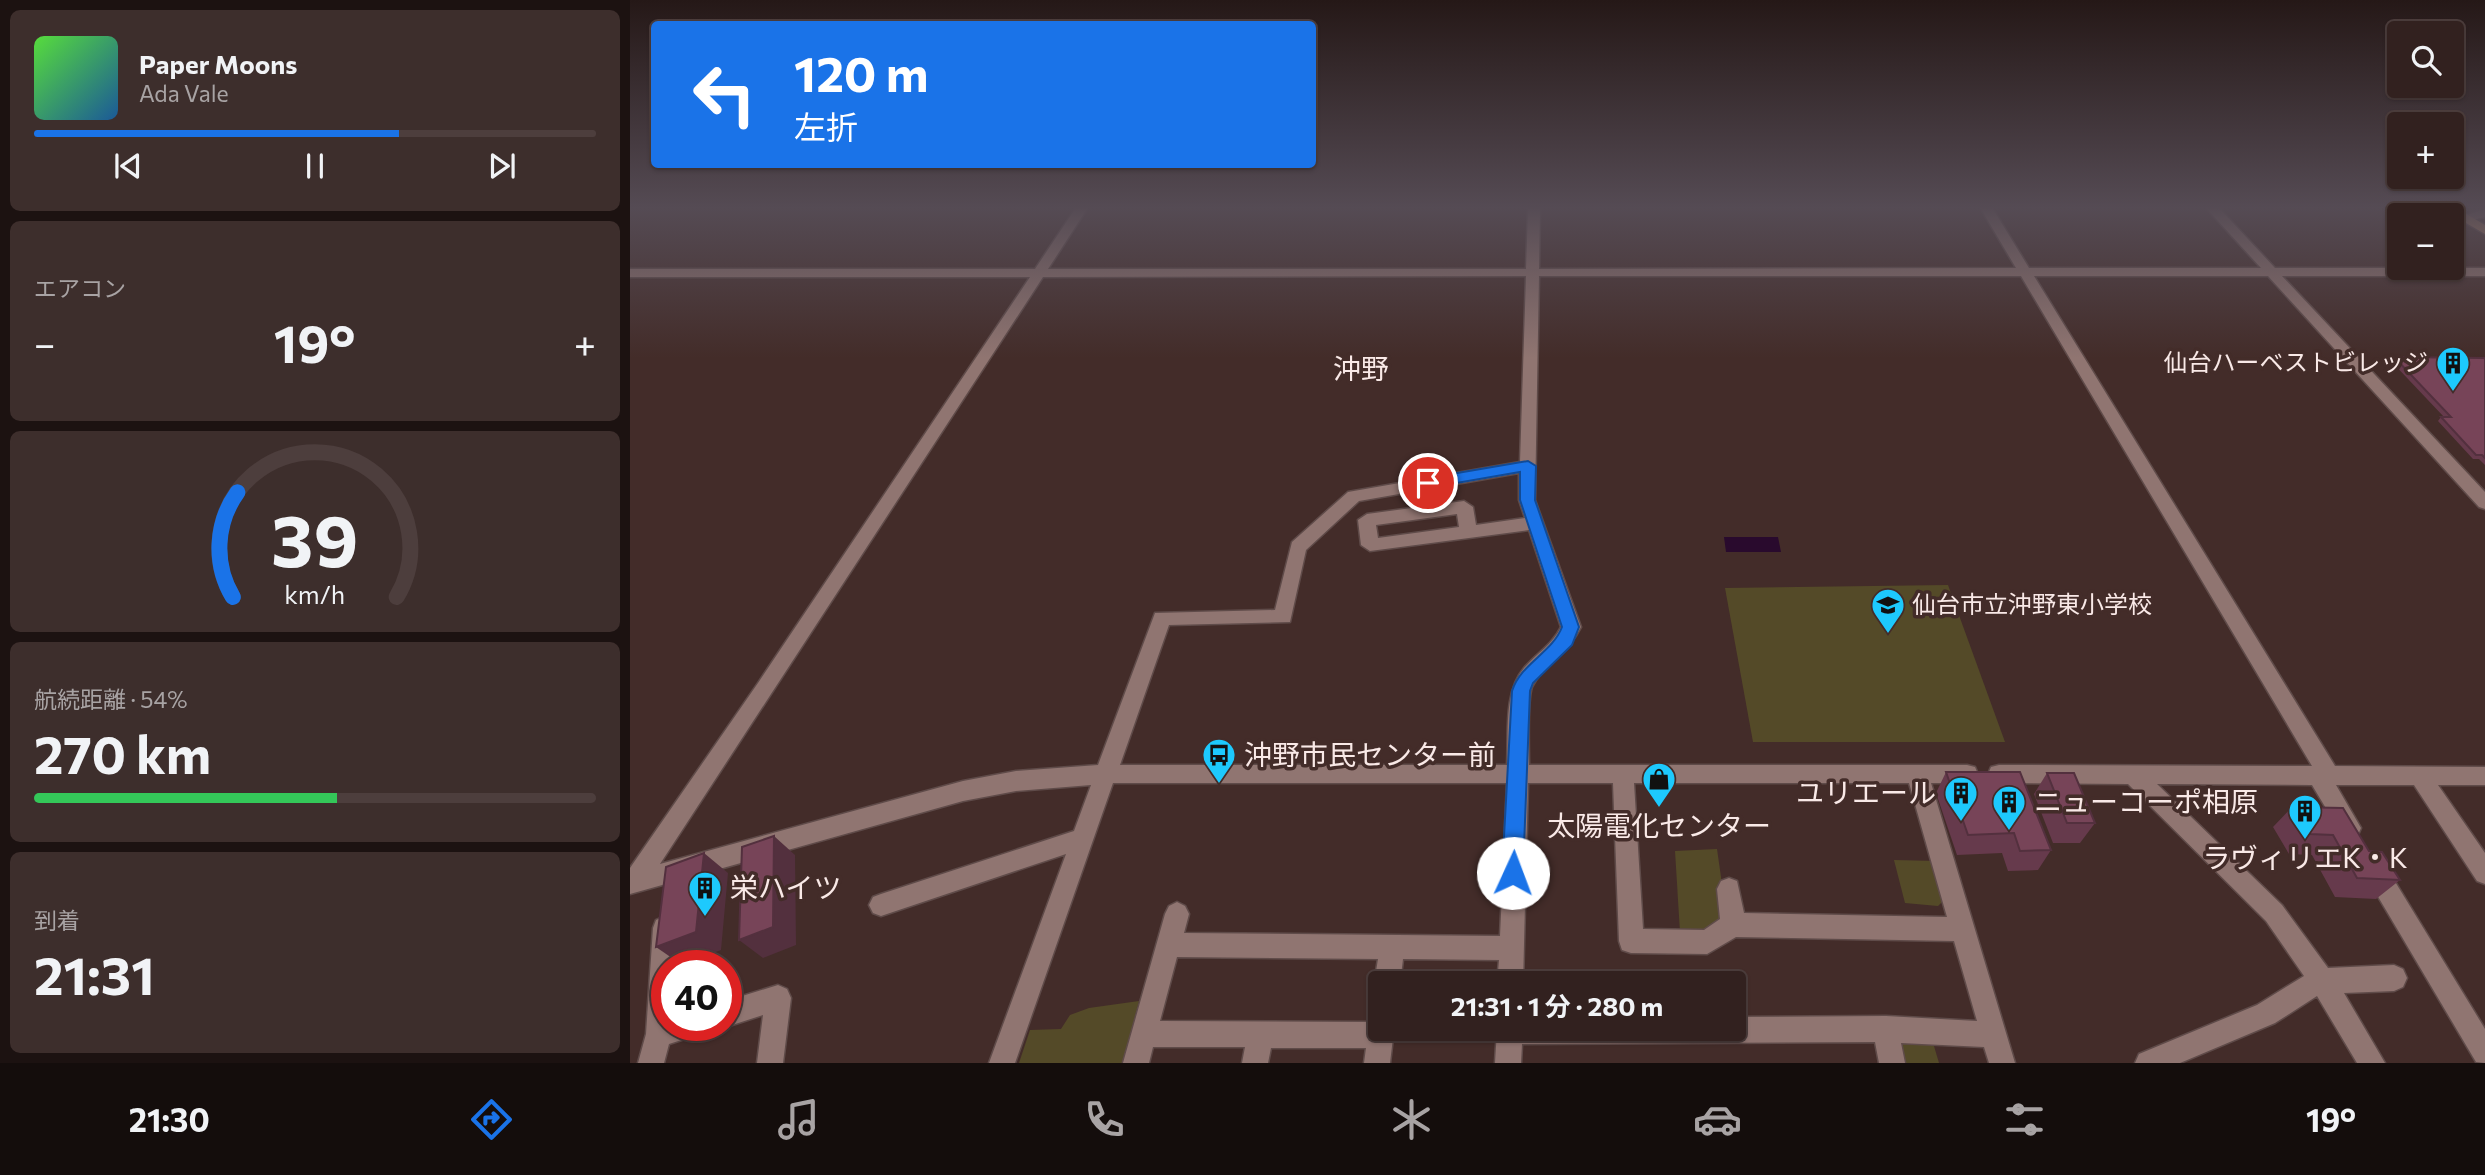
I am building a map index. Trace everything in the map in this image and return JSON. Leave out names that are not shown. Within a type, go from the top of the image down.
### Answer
[{"type":"street","points":[[632,883],[765,689],[1048,259]]},
{"type":"street","points":[[1510,971],[1521,691],[1525,679],[1566,640],[1571,627],[1527,500],[1532,259]]},
{"type":"street","points":[[2016,259],[2323,774],[2362,850],[2485,1053]]},
{"type":"street","points":[[2258,259],[2485,503]]},
{"type":"street","points":[[630,273],[2485,272]]},
{"type":"street","points":[[1002,1063],[1162,618],[1283,617],[1298,547],[1354,496],[1528,466]]},
{"type":"street","points":[[1469,532],[1464,507],[1367,520],[1370,545],[1469,532],[1534,523]]},
{"type":"street","points":[[632,883],[963,791],[1016,781],[1107,774],[2485,776]]},
{"type":"street","points":[[1623,774],[1631,941],[1707,942],[1733,925],[1964,929]]},
{"type":"street","points":[[1917,774],[2002,1063]]},
{"type":"street","points":[[2131,774],[2274,913],[2322,981],[2372,1063]]},
{"type":"street","points":[[2418,775],[2485,873]]},
{"type":"street","points":[[881,905],[1059,844],[1083,840]]},
{"type":"street","points":[[662,950],[676,870]]},
{"type":"street","points":[[1729,889],[1733,925]]},
{"type":"street","points":[[1136,1063],[1177,914]]},
{"type":"street","points":[[1168,945],[1511,948]]},
{"type":"street","points":[[1389,971],[1392,945]]},
{"type":"street","points":[[2148,1063],[2266,1014],[2296,993],[2322,981],[2394,978]]},
{"type":"street","points":[[742,1009],[778,998],[770,1063]]},
{"type":"street","points":[[1746,1029],[1886,1029],[1994,1035]]},
{"type":"street","points":[[1886,1029],[1892,1063]]},
{"type":"street","points":[[1144,1034],[1260,1036],[1368,1032]]},
{"type":"street","points":[[1255,1063],[1260,1036]]},
{"type":"street","points":[[651,1063],[657,1041]]},
{"type":"street","points":[[1377,1063],[1380,1041]]},
{"type":"street","points":[[1508,1063],[1509,1041]]},
{"type":"shaded area","points":[[1724,537],[1778,537],[1781,552],[1726,552]]},
{"type":"shaded area","points":[[1948,585],[2005,742],[1753,742],[1725,588]]},
{"type":"shaded area","points":[[1717,849],[1727,919],[1706,933],[1680,932],[1675,851]]},
{"type":"shaded area","points":[[1894,860],[1936,861],[1947,897],[1938,906],[1905,903]]},
{"type":"shaded area","points":[[1139,1001],[1123,1063],[1019,1063],[1030,1030],[1061,1029],[1070,1015],[1089,1008]]},
{"type":"shaded area","points":[[1931,1036],[1939,1063],[1904,1063],[1897,1039]]},
{"type":"building","name":"仙台ハーベストビレッジ","points":[[2394,357],[2485,359],[2485,458],[2476,455],[2441,417],[2451,417]]},
{"type":"building","points":[[1946,772],[2020,772],[2051,850],[2020,851],[2014,833],[1968,835]]},
{"type":"building","points":[[2047,773],[2074,773],[2095,823],[2067,823]]},
{"type":"building","points":[[2292,807],[2343,808],[2369,851],[2382,852],[2400,880],[2357,878],[2333,835],[2309,834]]},
{"type":"building","points":[[774,836],[773,927],[739,940],[742,847]]},
{"type":"building","points":[[704,853],[696,932],[656,947],[666,867]]},
{"type":"place","name":"仙台ハーベストビレッジ","points":[[2453,393]]},
{"type":"place","name":"仙台市立沖野東小学校","points":[[1888,635]]},
{"type":"place","name":"沖野市民センター前","points":[[1219,785]]},
{"type":"place","name":"太陽電化センター","points":[[1659,809]]},
{"type":"place","name":"ユリエール","points":[[1961,823]]},
{"type":"place","name":"ニューコーポ相原","points":[[2009,832]]},
{"type":"place","name":"ラヴィリエK・K","points":[[2305,841]]},
{"type":"place","name":"栄ハイツ","points":[[705,918]]},
{"type":"district","name":"沖野","points":[[1361,369]]},
{"type":"route","points":[[1428,483],[1528,466],[1527,500],[1571,627],[1566,640],[1525,679],[1521,691],[1513,873]]}]
